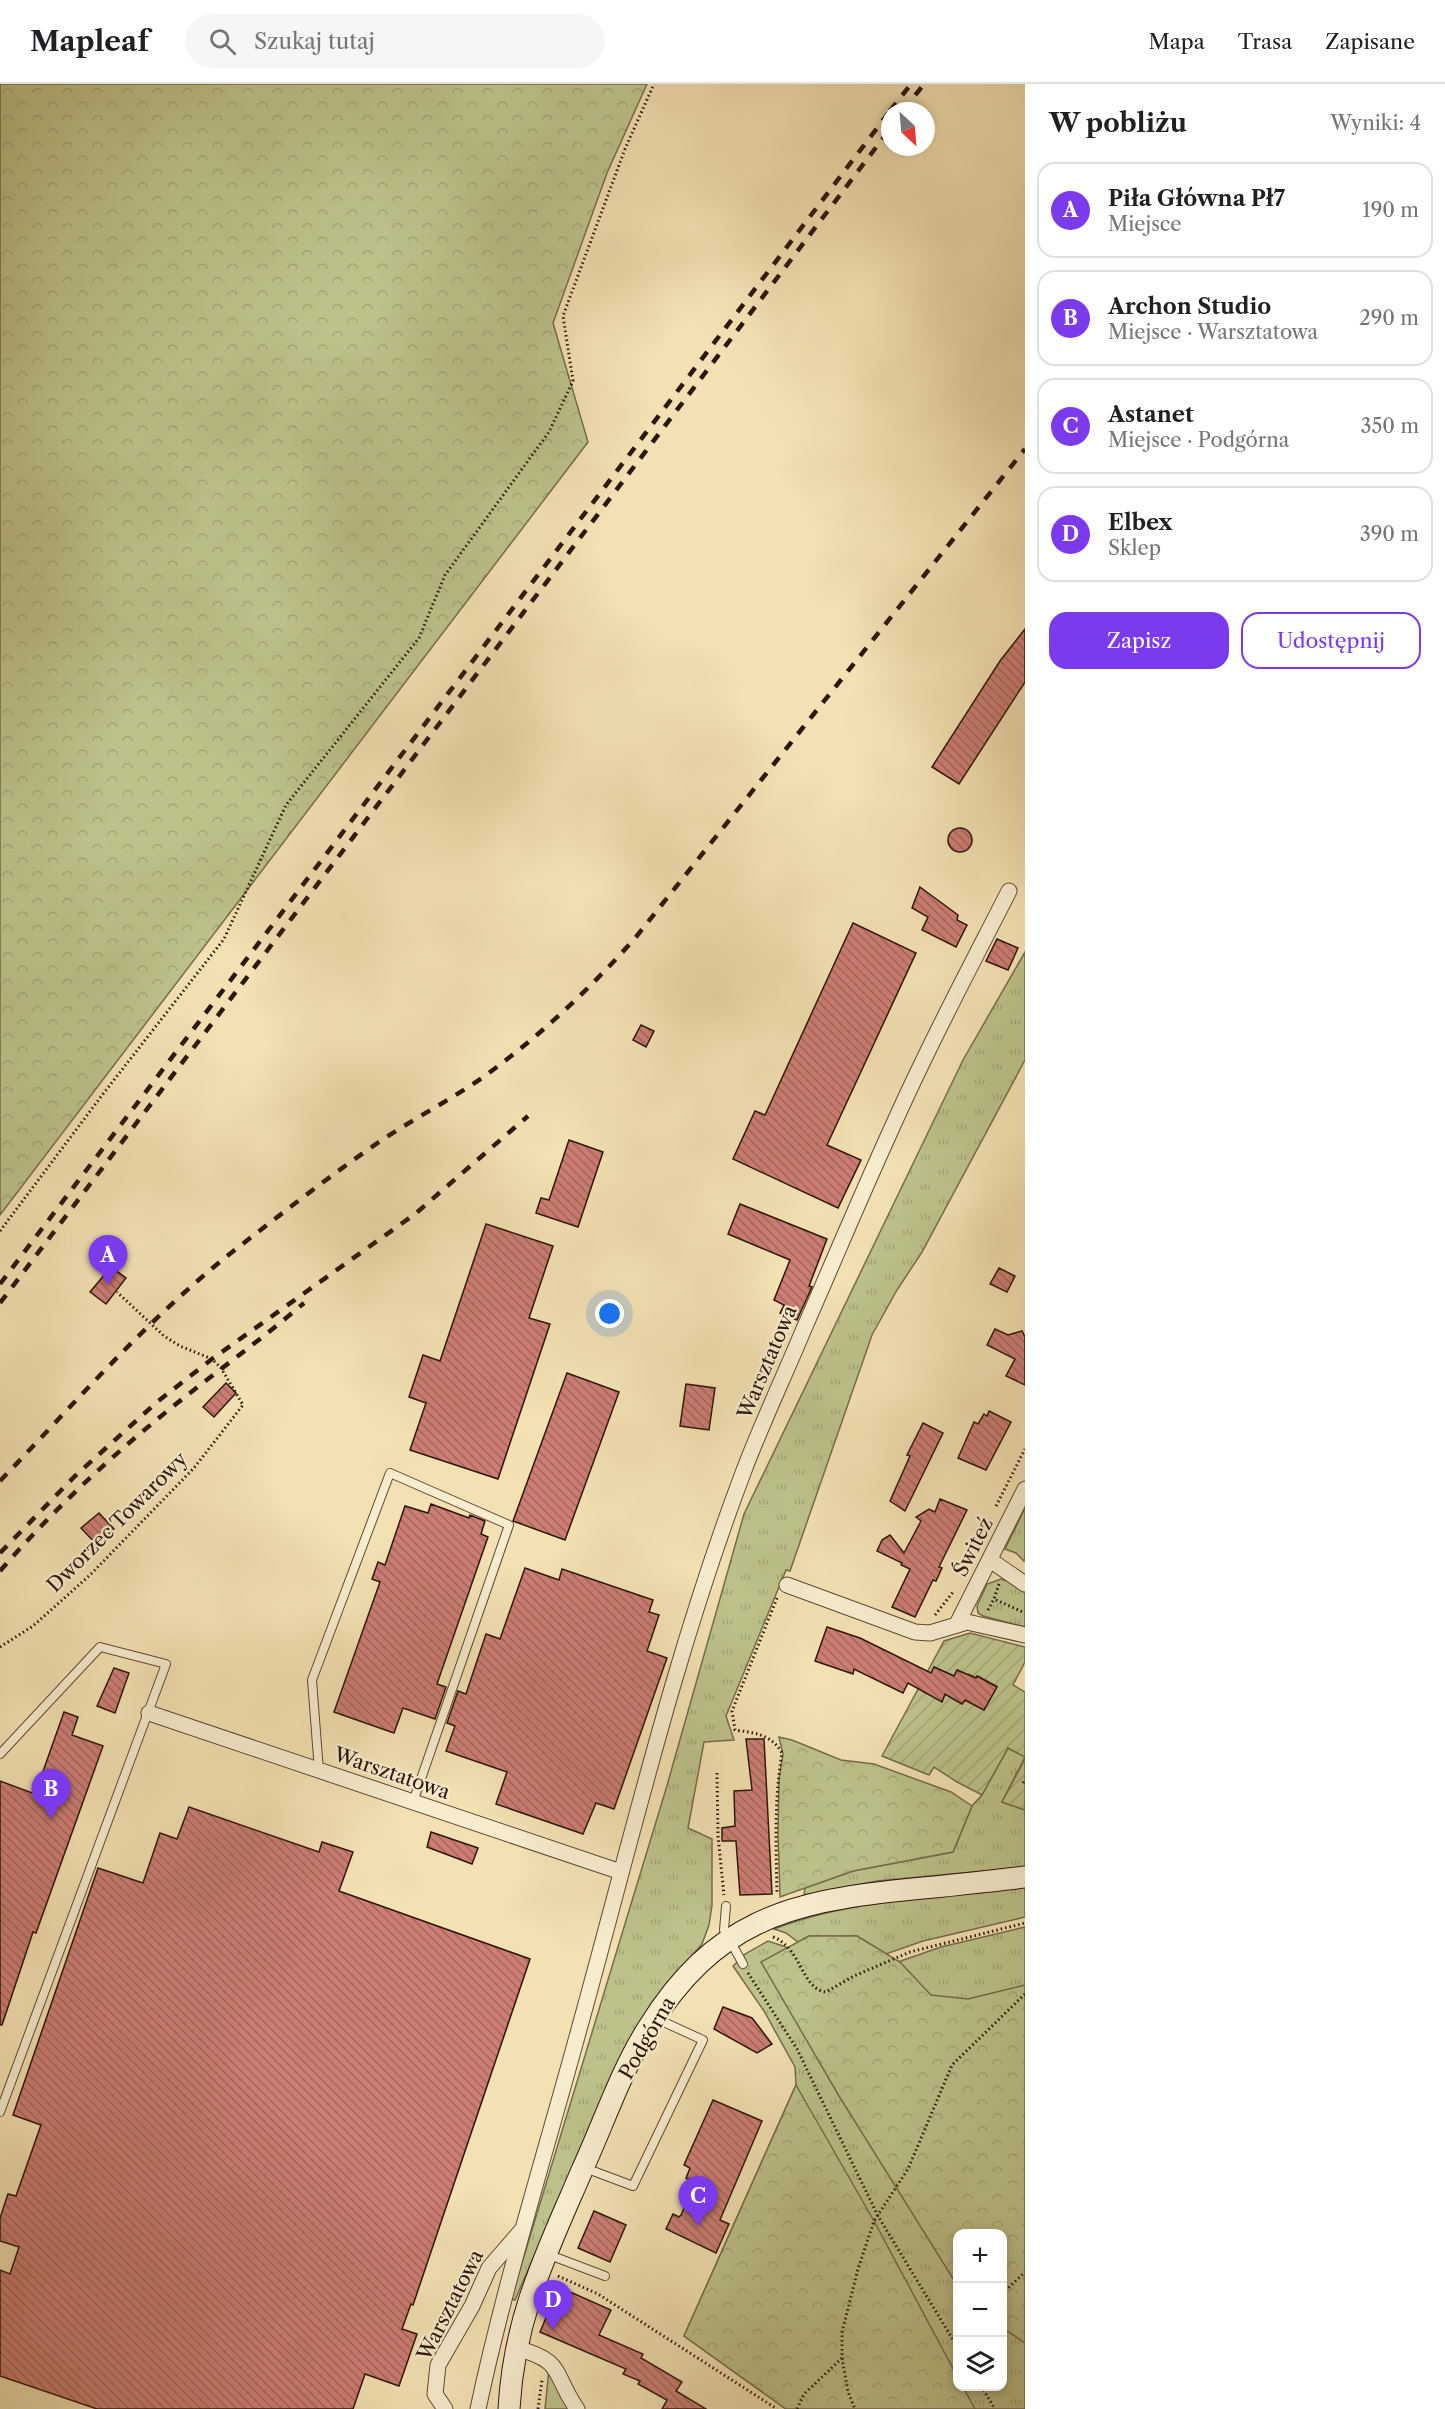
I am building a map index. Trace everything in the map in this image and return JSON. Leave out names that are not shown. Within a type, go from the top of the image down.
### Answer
[{"type":"street","name":"Warsztatowa","points":[[478,2409],[502,2302],[525,2227],[646,1776],[685,1644],[744,1471],[830,1269],[924,1060],[1009,891]]},
{"type":"street","name":"Świteź","points":[[957,1624],[1025,1490]]},
{"type":"street","points":[[990,1560],[1025,1584]]},
{"type":"street","points":[[787,1585],[915,1632],[930,1633],[957,1624],[974,1622],[1025,1635]]},
{"type":"street","name":"Warsztatowa","points":[[149,1713],[621,1872]]},
{"type":"street","name":"Podgórna","points":[[509,2409],[522,2317],[543,2261],[627,2069],[655,2018],[687,1976],[729,1941],[771,1917],[821,1901],[1025,1877]]},
{"type":"street","name":"Warsztatowa","points":[[446,2409],[435,2394],[436,2377],[442,2355],[472,2306],[489,2268],[504,2248],[525,2227]]},
{"type":"street","points":[[516,2348],[552,2363],[577,2409]]},
{"type":"lane","points":[[319,1771],[312,1680],[390,1473],[509,1525],[413,1802]]},
{"type":"lane","points":[[0,1754],[100,1647],[166,1664],[0,2112]]},
{"type":"lane","points":[[726,1906],[724,1930],[743,1964]]},
{"type":"lane","points":[[584,2168],[633,2186],[703,2040],[655,2018]]},
{"type":"lane","points":[[543,2261],[604,2276]]},
{"type":"path","points":[[0,1231],[224,939],[286,805],[418,638],[445,575],[549,432],[573,381],[563,316],[625,149],[654,84]]},
{"type":"path","name":"Dworzec Towarowy","points":[[0,1647],[33,1626],[91,1574],[194,1468],[243,1405],[221,1368],[212,1359],[180,1346],[164,1336],[117,1292]]},
{"type":"path","points":[[995,1508],[1025,1449]]},
{"type":"path","points":[[1004,1568],[994,1599],[1025,1613]]},
{"type":"path","points":[[777,1898],[776,1823],[782,1753],[772,1739],[764,1735],[735,1730],[732,1711],[783,1584],[787,1585]]},
{"type":"path","points":[[929,1622],[956,1587]]},
{"type":"path","points":[[717,1773],[718,1836],[726,1906]]},
{"type":"path","points":[[767,1936],[784,1942],[792,1950],[812,1986],[826,1992],[910,1952],[1025,1923]]},
{"type":"path","points":[[743,1964],[797,2049],[878,2216],[953,2341]]},
{"type":"path","points":[[855,2409],[848,2392],[842,2358],[842,2332],[858,2269],[874,2221],[908,2169],[952,2066],[1025,1994]]},
{"type":"path","points":[[543,2261],[777,2409]]},
{"type":"path","points":[[1007,2289],[1025,2271]]},
{"type":"path","points":[[538,2409],[544,2358]]},
{"type":"path","points":[[797,2409],[804,2394],[842,2358]]},
{"type":"path","points":[[984,2391],[995,2409]]},
{"type":"green space","points":[[0,84],[647,84],[607,173],[553,323],[588,442],[0,1215]]},
{"type":"green space","points":[[1025,952],[1025,1060],[922,1252],[897,1290],[872,1335],[790,1571],[786,1570],[726,1716],[734,1740],[704,1742],[688,1828],[712,1839],[712,1905],[709,1925],[702,1944],[653,2001],[621,2056],[515,2300],[511,2299],[666,1789],[744,1514],[963,1060]]},
{"type":"green space","points":[[1025,1508],[1024,1561],[1016,1553],[1005,1549]]},
{"type":"green space","points":[[1001,1579],[1010,1582],[1025,1593],[1025,1627],[978,1613],[977,1606],[987,1584]]},
{"type":"green space","points":[[970,1633],[1025,1647],[1025,1662],[1013,1685],[1025,1692],[1025,1757],[1008,1748],[982,1795],[934,1767],[929,1775],[882,1756],[944,1641]],"holes":[[[934,1667],[954,1676],[958,1670],[976,1678],[978,1676],[997,1686],[984,1710],[965,1700],[962,1704],[945,1694],[942,1701]]]},
{"type":"green space","points":[[779,1737],[841,1760],[874,1764],[951,1792],[972,1806],[953,1852],[853,1871],[780,1897],[779,1779],[783,1754]]},
{"type":"green space","points":[[1008,1748],[1025,1757],[1002,1802],[1025,1810],[1025,1867],[877,1881],[804,1895],[805,1888],[853,1871],[953,1852],[972,1806],[982,1795]]},
{"type":"green space","points":[[1025,1759],[1025,1810],[1002,1802]]},
{"type":"green space","points":[[1025,1887],[1025,1917],[923,1941],[886,1954],[857,1936],[809,1936],[798,1942],[786,1933],[774,1929],[804,1919],[866,1905],[929,1896]]},
{"type":"green space","points":[[1025,1927],[1025,2409],[786,2409],[684,2336],[796,2085],[795,2067],[764,2011],[733,1966],[745,1954],[768,1941],[786,1947],[793,1958],[895,1963],[941,1947]]},
{"type":"green space","points":[[809,1936],[857,1936],[900,1962],[931,1995],[968,1999],[1025,1985],[1025,2343],[1007,2331],[1007,2229],[953,2229],[953,2279],[839,2096],[761,1962]]},
{"type":"green space","points":[[796,2085],[874,2221],[953,2369],[953,2391],[965,2391],[975,2409],[786,2409],[684,2336]]},
{"type":"green space","points":[[549,2369],[561,2398],[573,2403],[577,2409],[545,2409]]},
{"type":"building","points":[[1025,629],[1025,682],[959,784],[932,767],[1000,661]]},
{"type":"building","points":[[960,828],[969,831],[972,840],[969,849],[960,852],[951,849],[948,840],[951,831]]},
{"type":"building","points":[[920,887],[958,915],[957,920],[967,925],[956,947],[922,930],[928,917],[912,908]]},
{"type":"building","points":[[853,923],[916,953],[827,1145],[861,1160],[838,1208],[733,1159],[755,1111],[765,1115]]},
{"type":"building","points":[[997,939],[1018,948],[1008,970],[986,961]]},
{"type":"building","points":[[641,1025],[654,1031],[646,1047],[633,1040]]},
{"type":"building","points":[[569,1140],[603,1152],[578,1227],[536,1213],[541,1198],[549,1200]]},
{"type":"building","points":[[740,1204],[827,1239],[809,1286],[812,1287],[797,1320],[780,1313],[784,1305],[774,1300],[790,1260],[728,1234]]},
{"type":"building","points":[[486,1224],[553,1246],[529,1318],[550,1324],[498,1479],[410,1450],[426,1403],[409,1397],[423,1355],[440,1361]]},
{"type":"building","points":[[111,1267],[126,1278],[106,1304],[90,1292]]},
{"type":"building","points":[[999,1268],[1015,1276],[1007,1292],[990,1284]]},
{"type":"building","points":[[995,1329],[1008,1335],[1022,1331],[1025,1337],[1025,1385],[1006,1376],[1015,1359],[987,1345]]},
{"type":"building","points":[[567,1373],[619,1392],[565,1540],[513,1521]]},
{"type":"building","points":[[226,1383],[236,1393],[214,1417],[203,1407]]},
{"type":"building","points":[[686,1384],[715,1388],[709,1430],[680,1426]]},
{"type":"building","points":[[989,1411],[1011,1422],[986,1470],[958,1458],[974,1422],[978,1424],[984,1414],[987,1416]]},
{"type":"building","points":[[923,1423],[943,1433],[905,1511],[890,1501],[910,1456],[907,1455]]},
{"type":"building","points":[[940,1499],[967,1510],[939,1567],[942,1568],[936,1581],[933,1580],[915,1617],[892,1607],[910,1569],[877,1551],[882,1540],[890,1535],[904,1553],[921,1521],[916,1517],[929,1509],[935,1512]]},
{"type":"building","points":[[431,1504],[469,1518],[470,1515],[485,1521],[481,1534],[488,1537],[437,1684],[446,1687],[435,1719],[403,1708],[394,1733],[334,1712],[380,1582],[372,1579],[378,1562],[385,1565],[405,1506],[428,1513]]},
{"type":"building","points":[[99,1513],[114,1529],[97,1545],[81,1528]]},
{"type":"building","points":[[525,1568],[559,1580],[562,1569],[653,1600],[649,1612],[659,1615],[647,1651],[667,1658],[614,1809],[596,1803],[583,1834],[496,1804],[507,1772],[446,1751],[455,1726],[447,1723],[458,1691],[466,1694],[486,1634],[500,1639]]},
{"type":"building","points":[[827,1627],[860,1638],[931,1673],[934,1667],[954,1676],[957,1670],[976,1678],[977,1676],[997,1687],[984,1710],[965,1700],[962,1704],[945,1694],[942,1702],[908,1683],[903,1693],[854,1669],[853,1674],[815,1661]]},
{"type":"building","points":[[114,1668],[129,1673],[115,1713],[97,1706]]},
{"type":"building","points":[[64,1712],[78,1717],[72,1735],[103,1746],[36,1933],[33,1932],[2,2025],[0,2025],[0,1781],[35,1794]]},
{"type":"building","points":[[746,1739],[764,1739],[772,1894],[740,1895],[736,1841],[722,1841],[722,1828],[735,1826],[734,1791],[752,1790]]},
{"type":"building","points":[[189,1807],[319,1852],[322,1842],[353,1852],[339,1891],[530,1959],[413,2305],[411,2304],[402,2329],[417,2334],[399,2386],[365,2374],[353,2409],[97,2409],[0,2376],[0,2270],[10,2274],[19,2247],[0,2241],[0,2218],[8,2194],[16,2196],[41,2125],[13,2115],[98,1868],[143,1883],[160,1833],[177,1839]]},
{"type":"building","points":[[431,1832],[478,1848],[472,1864],[427,1847]]},
{"type":"building","points":[[723,2007],[752,2018],[772,2044],[757,2053],[714,2029]]},
{"type":"building","points":[[713,2100],[762,2121],[720,2220],[729,2224],[716,2253],[666,2229],[673,2214],[679,2217],[681,2215],[695,2182],[686,2178],[690,2168],[684,2165]]},
{"type":"building","points":[[594,2211],[626,2225],[610,2262],[578,2248]]},
{"type":"building","points":[[559,2287],[611,2310],[599,2335],[643,2354],[641,2358],[682,2382],[676,2391],[706,2409],[662,2409],[667,2400],[638,2384],[640,2381],[623,2374],[626,2369],[540,2332]]},
{"type":"railway","points":[[897,102],[911,84]]},
{"type":"railway","points":[[910,102],[924,84]]},
{"type":"railway","points":[[0,1284],[881,123]]},
{"type":"railway","points":[[0,1303],[881,141]]},
{"type":"railway","points":[[0,1481],[143,1331],[204,1275],[363,1153],[482,1078],[544,1029],[601,975],[636,937],[1025,449]]},
{"type":"railway","points":[[0,1553],[75,1476],[157,1402],[212,1359],[415,1214],[528,1116]]},
{"type":"railway","points":[[0,1571],[55,1512],[113,1457],[304,1303]]},
{"type":"place","name":"Piła Główna Pł7","points":[[108,1285]]},
{"type":"place","name":"Archon Studio","points":[[51,1819]]},
{"type":"place","name":"Astanet","points":[[698,2226]]},
{"type":"place","name":"Elbex","points":[[553,2330]]}]
